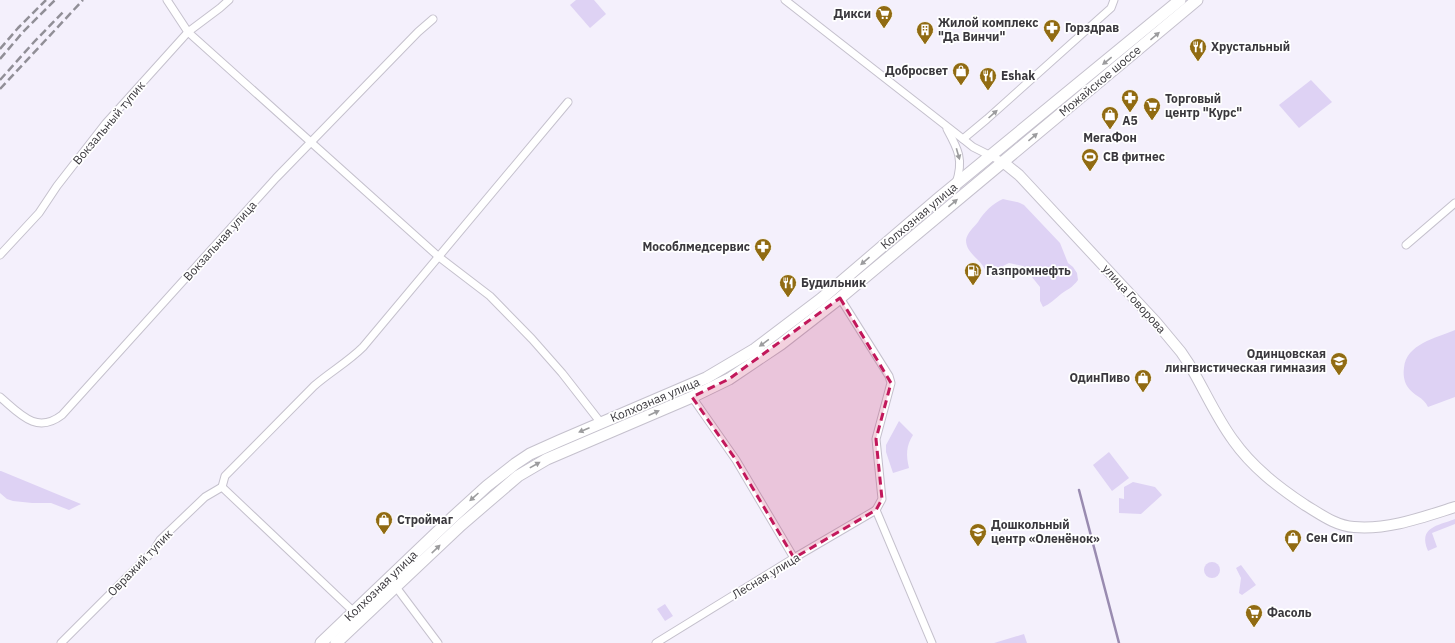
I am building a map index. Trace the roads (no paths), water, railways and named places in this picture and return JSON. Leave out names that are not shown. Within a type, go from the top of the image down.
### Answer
[{"type":"main road","name":"Можайское шоссе","points":[[991,155],[1180,0]]},
{"type":"main road","name":"Можайское шоссе","points":[[1003,162],[1197,0]]},
{"type":"main road","name":"Колхозная улица","points":[[321,643],[461,510],[514,464],[546,446],[706,378],[755,349],[821,299],[991,155]]},
{"type":"main road","name":"Колхозная улица","points":[[336,643],[495,494],[528,469],[547,459],[692,397],[729,379],[761,358],[840,298],[1003,162]]},
{"type":"main road","name":"улица Говорова","points":[[1003,162],[1019,175],[1156,322],[1189,364],[1233,441],[1252,462],[1284,490],[1331,520],[1354,528],[1387,526],[1407,522],[1455,507]]},
{"type":"street","points":[[167,0],[188,32],[310,143],[439,257],[490,296],[532,339],[562,373],[601,423]]},
{"type":"street","name":"Вокзальный тупик","points":[[0,254],[39,214],[57,186],[106,123],[188,32],[229,0]]},
{"type":"street","points":[[785,0],[973,147],[1003,162]]},
{"type":"street","points":[[963,139],[1111,8],[1114,0]]},
{"type":"street","name":"Вокзальная улица","points":[[0,397],[26,419],[34,422],[44,423],[54,421],[62,415],[310,143],[418,32],[433,19]]},
{"type":"street","points":[[354,612],[222,487],[225,476],[314,386],[326,375],[351,359],[363,348],[568,102]]},
{"type":"street","points":[[944,125],[954,142],[960,157],[960,172],[956,185]]},
{"type":"street","points":[[1406,245],[1455,203]]},
{"type":"street","points":[[840,298],[889,376],[891,383],[876,439],[882,500],[876,510],[932,643]]},
{"type":"street","points":[[692,397],[736,460],[794,558]]},
{"type":"street","name":"Овражий тупик","points":[[60,643],[154,550],[160,540],[205,497],[222,487]]},
{"type":"street","name":"Лесная улица","points":[[656,643],[794,558],[876,510]]},
{"type":"street","points":[[396,587],[438,643]]},
{"type":"waterway","points":[[1079,490],[1119,643]]},
{"type":"railway","points":[[0,49],[18,28],[46,0]]},
{"type":"railway","points":[[0,59],[23,32],[55,0]]},
{"type":"railway","points":[[0,89],[83,0]]},
{"type":"railway","points":[[0,80],[64,11]]},
{"type":"place","name":"Дикси","points":[[884,29]]},
{"type":"place","name":"Горздрав","points":[[1052,43]]},
{"type":"place","name":"Жилой комплекс \"Да Винчи\"","points":[[925,45]]},
{"type":"place","name":"Хрустальный","points":[[1198,62]]},
{"type":"place","name":"Добросвет","points":[[961,86]]},
{"type":"place","name":"Eshak","points":[[988,91]]},
{"type":"place","name":"А5","points":[[1130,113]]},
{"type":"place","name":"Торговый центр \"Курс\"","points":[[1152,121]]},
{"type":"place","name":"МегаФон","points":[[1110,130]]},
{"type":"place","name":"СВ фитнес","points":[[1090,172]]},
{"type":"place","name":"Мособлмедсервис","points":[[763,262]]},
{"type":"place","name":"Газпромнефть","points":[[973,286]]},
{"type":"place","name":"Будильник","points":[[788,298]]},
{"type":"place","name":"Одинцовская лингвистическая гимназия","points":[[1339,376]]},
{"type":"place","name":"ОдинПиво","points":[[1143,393]]},
{"type":"place","name":"Строймаг","points":[[384,535]]},
{"type":"place","name":"Дошкольный центр «Оленёнок»","points":[[978,547]]},
{"type":"place","name":"Сен Сип","points":[[1293,553]]},
{"type":"place","name":"Фасоль","points":[[1254,628]]}]
